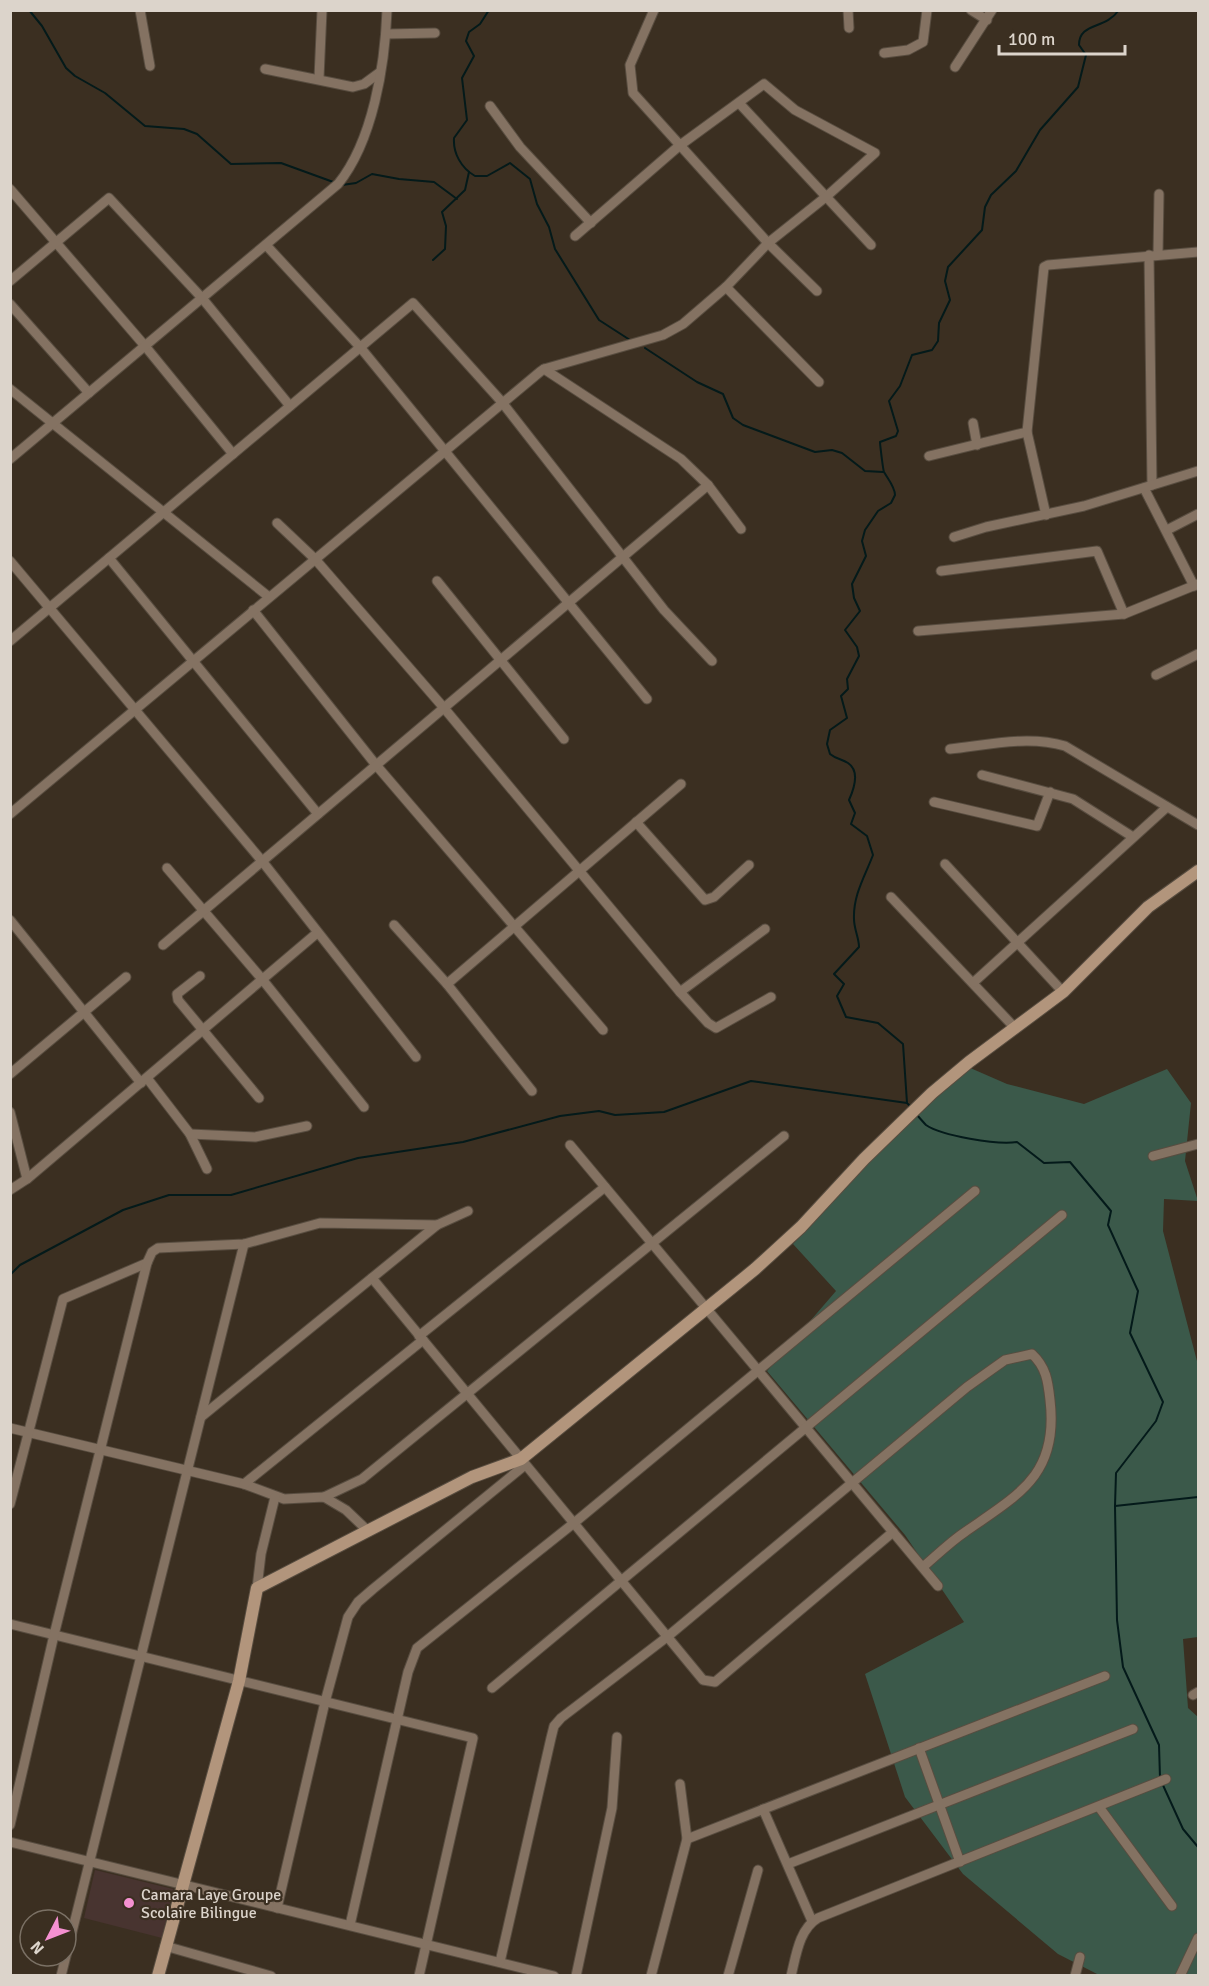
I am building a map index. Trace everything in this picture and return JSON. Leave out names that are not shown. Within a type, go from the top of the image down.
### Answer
[{"type":"street","points":[[140,10],[150,66]]},
{"type":"street","points":[[319,78],[322,10]]},
{"type":"street","points":[[10,459],[343,178],[368,131],[386,34],[387,10]]},
{"type":"street","points":[[654,10],[630,65],[630,84],[638,101],[768,243],[818,291]]},
{"type":"street","points":[[848,10],[849,28]]},
{"type":"street","points":[[884,53],[908,50],[923,42],[927,10]]},
{"type":"street","points":[[955,68],[989,15],[971,10]]},
{"type":"street","points":[[386,34],[435,33]]},
{"type":"street","points":[[265,69],[319,78],[353,87],[364,84],[379,73]]},
{"type":"street","points":[[10,814],[531,376],[544,369],[663,335],[683,324],[726,286],[768,243],[827,196],[875,153],[795,110],[764,84],[679,146],[575,236]]},
{"type":"street","points":[[739,104],[871,245]]},
{"type":"street","points":[[490,106],[520,147],[591,223]]},
{"type":"street","points":[[10,189],[145,346],[233,454]]},
{"type":"street","points":[[918,631],[1124,614],[1196,585],[1167,530],[1148,487],[1153,255],[1159,194]]},
{"type":"street","points":[[10,281],[109,198],[202,298],[290,406]]},
{"type":"street","points":[[266,245],[360,347],[647,699]]},
{"type":"street","points":[[1046,515],[1027,432],[1044,267],[1198,252]]},
{"type":"street","points":[[726,286],[819,382]]},
{"type":"street","points":[[10,641],[413,303],[501,401],[624,556],[677,627],[712,661]]},
{"type":"street","points":[[10,304],[89,393]]},
{"type":"street","points":[[544,369],[670,451],[708,485],[741,529]]},
{"type":"street","points":[[10,388],[269,597]]},
{"type":"street","points":[[973,423],[977,445]]},
{"type":"street","points":[[929,456],[1027,432]]},
{"type":"street","points":[[954,537],[986,527],[1046,515],[1198,471]]},
{"type":"street","points":[[163,945],[708,485]]},
{"type":"street","points":[[1167,530],[1198,514]]},
{"type":"street","points":[[277,523],[315,559],[444,708],[708,1023],[717,1028],[771,997]]},
{"type":"street","points":[[941,571],[1097,551],[1124,614]]},
{"type":"street","points":[[109,558],[318,814]]},
{"type":"street","points":[[10,561],[262,861],[416,1058]]},
{"type":"street","points":[[437,581],[564,739]]},
{"type":"street","points":[[253,610],[376,765],[603,1030]]},
{"type":"street","points":[[1156,675],[1198,654]]},
{"type":"street","points":[[950,749],[1018,741],[1053,742],[1065,746],[1198,825]]},
{"type":"street","points":[[982,775],[1050,792],[1088,807],[1132,837]]},
{"type":"street","points":[[447,984],[681,784]]},
{"type":"street","points":[[934,802],[1037,826],[1050,792]]},
{"type":"street","points":[[974,982],[1167,807]]},
{"type":"street","points":[[636,822],[705,900],[714,897],[749,865]]},
{"type":"street","points":[[945,864],[1063,992]]},
{"type":"street","points":[[167,868],[262,979],[364,1107]]},
{"type":"street","points":[[277,1908],[325,1702],[348,1617],[358,1602],[801,1227],[864,1159],[932,1093],[1063,992],[1148,907],[1198,871]]},
{"type":"street","points":[[891,897],[974,982],[1015,1028]]},
{"type":"street","points":[[10,920],[85,1012],[190,1134],[207,1169]]},
{"type":"street","points":[[394,925],[447,984],[532,1091]]},
{"type":"street","points":[[680,992],[765,929]]},
{"type":"street","points":[[10,1190],[27,1179],[317,933]]},
{"type":"street","points":[[200,976],[177,994],[178,1000],[259,1098]]},
{"type":"street","points":[[10,1074],[126,977]]},
{"type":"street","points":[[10,1112],[27,1179]]},
{"type":"street","points":[[190,1134],[255,1137],[307,1126]]},
{"type":"street","points":[[10,1428],[244,1484],[275,1497],[324,1497],[362,1479],[784,1136]]},
{"type":"street","points":[[1153,1156],[1198,1144]]},
{"type":"street","points":[[570,1145],[938,1586]]},
{"type":"street","points":[[244,1484],[605,1187]]},
{"type":"street","points":[[350,1925],[411,1659],[417,1648],[574,1523],[757,1369],[975,1191]]},
{"type":"street","points":[[201,1417],[437,1225],[468,1211]]},
{"type":"street","points":[[492,1688],[1062,1215]]},
{"type":"street","points":[[10,1825],[54,1635],[147,1263],[152,1252],[158,1248],[244,1244],[320,1222],[437,1225]]},
{"type":"street","points":[[61,1976],[244,1244]]},
{"type":"street","points":[[10,1504],[63,1299],[147,1263]]},
{"type":"street","points":[[372,1278],[703,1680],[714,1682],[893,1532]]},
{"type":"street","points":[[500,1962],[554,1726],[561,1718],[667,1637],[992,1368],[1005,1360],[1032,1354],[1042,1363],[1047,1378],[1052,1413],[1048,1444],[1040,1468],[1018,1495],[964,1533],[922,1567]]},
{"type":"street","points":[[257,1588],[472,1477],[523,1462]]},
{"type":"street","points":[[158,1976],[181,1884],[239,1681],[257,1588],[261,1554],[275,1497]]},
{"type":"street","points":[[324,1497],[346,1510],[368,1530]]},
{"type":"street","points":[[10,1624],[473,1738],[419,1976]]},
{"type":"street","points":[[687,1839],[1104,1676]]},
{"type":"street","points":[[788,1864],[1133,1729]]},
{"type":"street","points":[[576,1976],[612,1808],[617,1737]]},
{"type":"street","points":[[920,1748],[960,1862]]},
{"type":"street","points":[[791,1976],[802,1937],[812,1921],[1166,1779]]},
{"type":"street","points":[[651,1976],[687,1839],[680,1784]]},
{"type":"street","points":[[1099,1807],[1172,1906]]},
{"type":"street","points":[[763,1809],[812,1921]]},
{"type":"street","points":[[10,1842],[554,1976]]},
{"type":"street","points":[[728,1976],[758,1870]]},
{"type":"street","points":[[1180,1976],[1198,1938]]},
{"type":"street","points":[[165,1946],[271,1976]]},
{"type":"street","points":[[1075,1976],[1080,1957]]},
{"type":"shaded area","name":"Camara Laye Groupe Scolaire Bilingue","points":[[95,1870],[173,1889],[162,1938],[84,1918]]},
{"type":"green space","points":[[968,1067],[1007,1084],[1084,1104],[1167,1069],[1191,1103],[1185,1161],[1198,1201],[1164,1199],[1163,1231],[1198,1365],[1198,1637],[1183,1639],[1188,1708],[1198,1717],[1198,1975],[1099,1975],[1058,1954],[963,1874],[905,1797],[865,1674],[964,1622],[905,1535],[767,1371],[836,1291],[793,1244],[888,1140]]},
{"type":"waterway","points":[[29,10],[42,26],[66,68],[75,76],[105,93],[145,126],[184,129],[197,134],[231,164],[281,163],[336,183]]},
{"type":"waterway","points":[[489,10],[480,24],[469,32],[466,41],[474,56],[462,78],[467,120],[454,138],[457,155],[466,169],[475,176],[487,176],[510,163],[530,179],[537,204],[549,227],[555,249],[599,320],[630,340]]},
{"type":"waterway","points":[[911,1107],[907,1103],[903,1044],[878,1023],[846,1017],[837,996],[844,984],[834,974],[859,947],[854,923],[855,902],[873,855],[867,836],[851,824],[855,813],[849,800],[855,775],[852,766],[830,754],[827,744],[830,730],[847,718],[841,696],[848,689],[847,679],[859,656],[857,647],[845,630],[860,611],[854,598],[852,584],[866,556],[862,541],[865,530],[878,511],[891,503],[895,495],[893,486],[884,472],[880,442],[896,436],[898,431],[889,401],[900,386],[912,355],[932,350],[938,341],[939,323],[950,300],[945,281],[948,267],[982,230],[985,207],[991,195],[1016,171],[1040,130],[1078,87],[1086,55],[1079,45],[1083,33],[1107,21],[1119,10]]},
{"type":"waterway","points":[[433,260],[445,249],[446,226],[442,212],[465,190],[469,172]]},
{"type":"waterway","points":[[342,185],[356,183],[372,174],[434,182],[457,199]]},
{"type":"waterway","points":[[645,348],[697,382],[723,394],[733,418],[743,425],[815,452],[832,450],[842,453],[865,471],[883,472]]},
{"type":"waterway","points":[[10,1275],[20,1265],[123,1210],[169,1195],[231,1195],[358,1158],[463,1142],[560,1116],[599,1111],[615,1115],[664,1112],[751,1081],[907,1103]]},
{"type":"waterway","points":[[916,1114],[926,1125],[944,1133],[984,1141],[1017,1142],[1044,1163],[1070,1162],[1111,1211],[1108,1225],[1138,1291],[1130,1333],[1163,1402],[1156,1421],[1116,1473],[1115,1506],[1117,1620],[1123,1667],[1159,1745],[1160,1778]]},
{"type":"waterway","points":[[1115,1506],[1198,1497]]},
{"type":"waterway","points":[[1162,1783],[1183,1829],[1198,1847]]},
{"type":"place","name":"Camara Laye Groupe Scolaire Bilingue","points":[[129,1903]]}]
